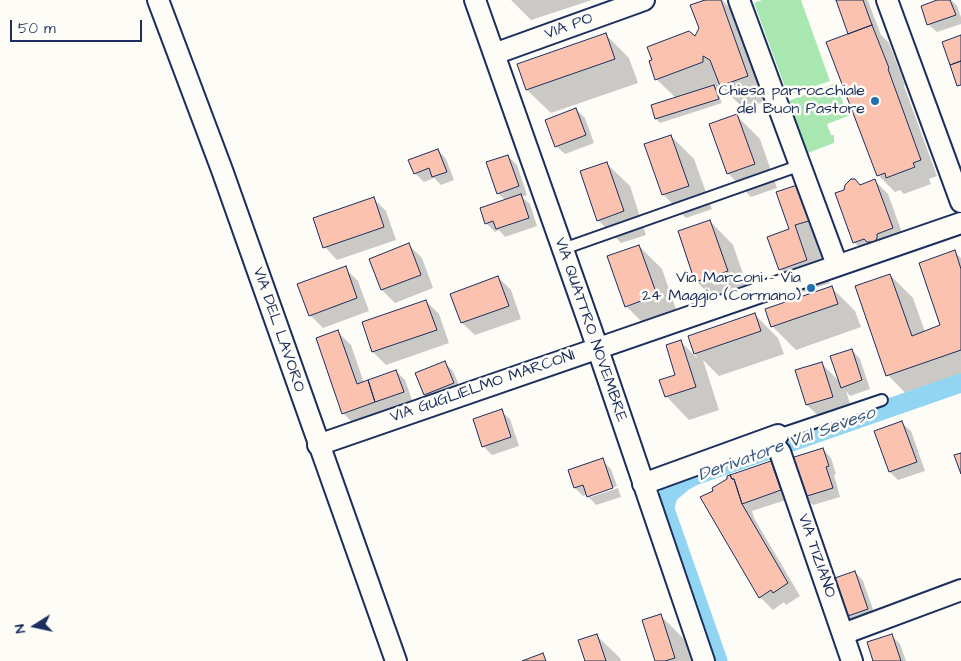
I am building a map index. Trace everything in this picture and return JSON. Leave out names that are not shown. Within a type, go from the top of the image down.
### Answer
[{"type":"street","name":"VIA DEL LAVORO","points":[[158,0],[222,170],[396,661]]},
{"type":"street","name":"VIA QUATTRO NOVEMBRE","points":[[475,0],[563,249],[704,661]]},
{"type":"street","name":"VIA PO","points":[[494,54],[644,0]]},
{"type":"street","points":[[740,0],[837,265]]},
{"type":"street","points":[[887,0],[961,202]]},
{"type":"street","name":"VIA GUGLIELMO MARCONI","points":[[318,445],[961,222]]},
{"type":"street","points":[[643,484],[779,443]]},
{"type":"street","name":"VIA TIZIANO","points":[[779,443],[852,661]]},
{"type":"street","points":[[843,634],[961,590]]},
{"type":"lane","points":[[563,249],[801,166]]},
{"type":"lane","points":[[779,443],[882,400]]},
{"type":"green space","points":[[762,0],[801,0],[830,81],[788,95],[754,3]]},
{"type":"green space","points":[[836,83],[848,116],[827,124],[831,135],[834,135],[834,143],[808,153],[788,101]]},
{"type":"building","points":[[705,0],[721,0],[748,76],[720,86],[710,60],[703,56],[703,62],[655,80],[649,61],[652,60],[647,47],[689,31],[695,36],[699,28],[690,5]]},
{"type":"building","points":[[836,0],[863,0],[872,25],[848,34]]},
{"type":"building","points":[[937,0],[950,0],[956,15],[927,25],[921,6]]},
{"type":"building","name":"Chiesa parrocchiale del Buon Pastore","points":[[872,25],[921,160],[913,163],[915,167],[886,178],[885,173],[877,176],[826,42]]},
{"type":"building","points":[[606,33],[615,59],[526,90],[517,64]]},
{"type":"building","points":[[961,35],[961,61],[950,65],[942,42]]},
{"type":"building","points":[[961,61],[961,85],[957,86],[950,65]]},
{"type":"building","points":[[714,85],[719,99],[655,119],[651,105]]},
{"type":"building","points":[[576,108],[586,135],[555,147],[545,120]]},
{"type":"building","points":[[737,114],[755,164],[727,174],[709,124]]},
{"type":"building","points":[[671,135],[689,186],[662,195],[644,144]]},
{"type":"building","points":[[438,149],[447,172],[432,177],[429,168],[414,174],[408,160]]},
{"type":"building","points":[[508,155],[519,186],[497,194],[486,162]]},
{"type":"building","points":[[607,162],[624,211],[597,221],[580,171]]},
{"type":"building","points":[[851,179],[855,179],[860,185],[875,179],[893,228],[877,234],[875,242],[867,242],[864,239],[853,243],[835,193],[844,190],[845,185]]},
{"type":"building","points":[[800,184],[812,220],[795,225],[807,260],[779,270],[767,237],[789,229],[776,192]]},
{"type":"building","points":[[521,194],[529,218],[496,229],[493,221],[485,224],[480,208]]},
{"type":"building","points":[[374,197],[384,227],[323,248],[313,218]]},
{"type":"building","points":[[710,220],[728,271],[695,282],[678,231]]},
{"type":"building","points":[[409,243],[421,275],[381,290],[369,259]]},
{"type":"building","points":[[639,245],[657,295],[625,307],[607,256]]},
{"type":"building","points":[[955,250],[961,269],[961,350],[886,376],[855,286],[890,274],[912,336],[940,325],[919,263]]},
{"type":"building","points":[[346,266],[357,298],[309,316],[297,284]]},
{"type":"building","points":[[498,276],[509,306],[461,323],[450,294]]},
{"type":"building","points":[[832,286],[838,304],[771,327],[765,309]]},
{"type":"building","points":[[426,300],[437,330],[372,352],[362,322]]},
{"type":"building","points":[[755,313],[761,331],[694,354],[688,336]]},
{"type":"building","points":[[338,330],[357,384],[368,380],[375,402],[342,414],[316,338]]},
{"type":"building","points":[[681,340],[696,387],[665,397],[659,380],[675,375],[666,345]]},
{"type":"building","points":[[852,349],[862,380],[841,388],[830,356]]},
{"type":"building","points":[[445,361],[454,383],[424,395],[415,373]]},
{"type":"building","points":[[822,362],[833,397],[806,405],[795,370]]},
{"type":"building","points":[[396,370],[404,392],[375,402],[368,380]]},
{"type":"building","points":[[502,409],[511,437],[482,447],[473,419]]},
{"type":"building","points":[[902,421],[917,462],[889,472],[874,431]]},
{"type":"building","points":[[823,448],[829,466],[826,467],[833,488],[804,497],[791,458]]},
{"type":"building","points":[[961,453],[961,474],[954,455]]},
{"type":"building","points":[[603,458],[613,488],[587,497],[583,485],[574,488],[568,470]]},
{"type":"building","points":[[771,461],[781,490],[742,504],[734,479],[730,475]]},
{"type":"building","points":[[730,475],[734,479],[742,504],[788,583],[773,593],[771,590],[759,598],[700,497],[713,491],[712,488]]},
{"type":"building","points":[[855,571],[868,609],[845,617],[832,579]]},
{"type":"building","points":[[661,614],[675,658],[655,661],[642,620]]},
{"type":"building","points":[[597,634],[606,661],[585,661],[578,640]]},
{"type":"building","points":[[892,634],[901,661],[873,661],[867,642]]},
{"type":"building","points":[[543,653],[546,661],[522,661]]},
{"type":"waterway","name":"Derivatore Val Seveso","points":[[718,661],[666,512],[665,506],[669,494],[683,482],[694,476],[961,383]]},
{"type":"place","name":"Chiesa parrocchiale del Buon Pastore","points":[[875,101]]},
{"type":"place","name":"Via Marconi - Via 24 Maggio (Cormano)","points":[[811,288]]}]
